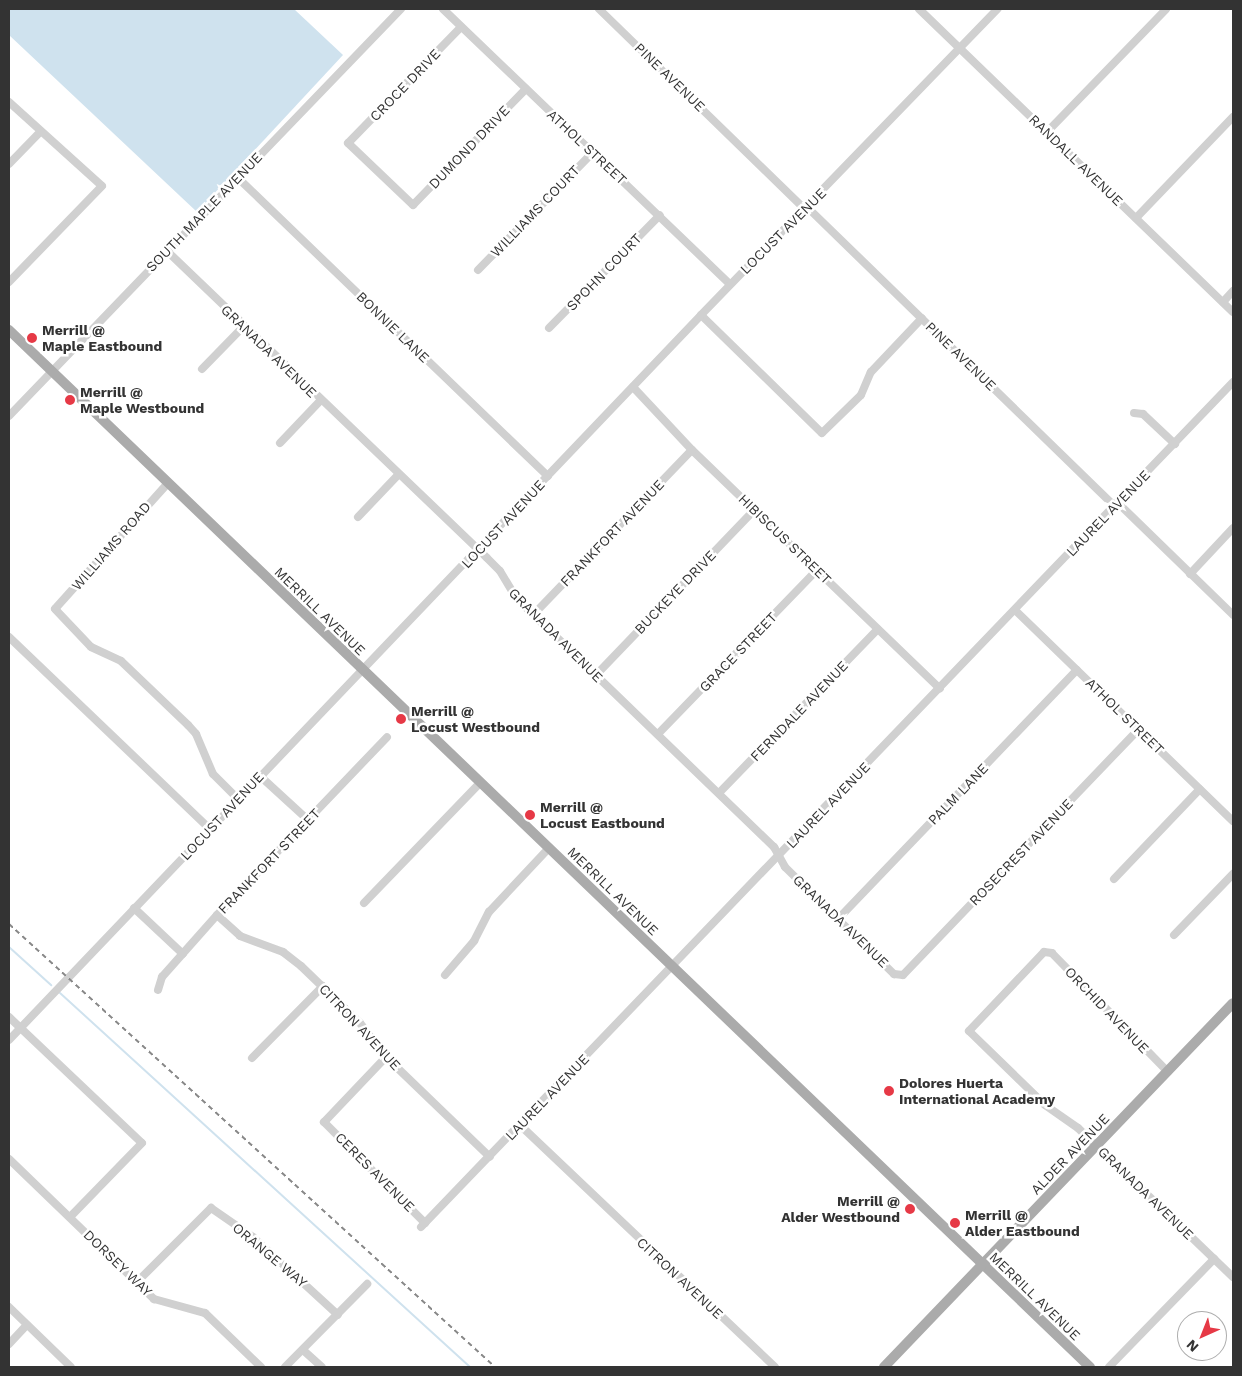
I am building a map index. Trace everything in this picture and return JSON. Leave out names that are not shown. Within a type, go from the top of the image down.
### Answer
[{"type":"main road","name":"MERRILL AVENUE","points":[[9,330],[1090,1367]]},
{"type":"main road","name":"ALDER AVENUE","points":[[884,1367],[1233,1003]]},
{"type":"street","name":"SOUTH MAPLE AVENUE","points":[[9,416],[401,9]]},
{"type":"street","name":"ATHOL STREET","points":[[443,9],[730,284]]},
{"type":"street","name":"PINE AVENUE","points":[[599,9],[1233,615]]},
{"type":"street","name":"RANDALL AVENUE","points":[[919,9],[1233,312]]},
{"type":"street","name":"LOCUST AVENUE","points":[[9,1040],[260,776],[479,550],[730,284],[998,9]]},
{"type":"street","points":[[1047,132],[1166,9]]},
{"type":"street","name":"CROCE DRIVE","points":[[413,205],[348,143],[461,27]]},
{"type":"street","name":"DUMOND DRIVE","points":[[413,205],[526,89]]},
{"type":"street","points":[[9,102],[102,186],[9,282]]},
{"type":"street","points":[[1136,218],[1233,117]]},
{"type":"street","points":[[9,164],[40,132]]},
{"type":"street","name":"WILLIAMS COURT","points":[[478,270],[592,152]]},
{"type":"street","name":"BONNIE LANE","points":[[238,178],[548,476]]},
{"type":"street","name":"SPOHN COURT","points":[[549,328],[660,215]]},
{"type":"street","name":"GRANADA AVENUE","points":[[167,250],[243,327],[479,550],[500,571],[516,598],[719,794],[779,855],[785,866],[894,974],[902,975]]},
{"type":"street","points":[[1223,302],[1233,291]]},
{"type":"street","points":[[701,315],[822,434],[861,395],[870,372],[922,318]]},
{"type":"street","points":[[202,370],[243,327]]},
{"type":"street","name":"LAUREL AVENUE","points":[[423,1225],[673,968],[1233,382]]},
{"type":"street","name":"HIBISCUS STREET","points":[[633,387],[692,450],[940,689]]},
{"type":"street","points":[[280,443],[321,400]]},
{"type":"street","points":[[1134,413],[1143,414],[1174,444]]},
{"type":"street","name":"FRANKFORT AVENUE","points":[[533,615],[692,450]]},
{"type":"street","points":[[358,517],[400,474]]},
{"type":"street","name":"WILLIAMS ROAD","points":[[168,483],[55,609],[91,647],[121,662],[188,725],[196,734],[213,774],[238,799]]},
{"type":"street","name":"BUCKEYE DRIVE","points":[[596,675],[754,510]]},
{"type":"street","points":[[1190,574],[1233,528]]},
{"type":"street","name":"GRACE STREET","points":[[658,734],[817,570]]},
{"type":"street","name":"ATHOL STREET","points":[[1016,611],[1233,821]]},
{"type":"street","name":"FERNDALE AVENUE","points":[[719,794],[878,629]]},
{"type":"street","points":[[9,637],[210,829]]},
{"type":"street","name":"PALM LANE","points":[[838,919],[1077,670]]},
{"type":"street","name":"ROSECREST AVENUE","points":[[902,975],[1139,729]]},
{"type":"street","name":"FRANKFORT STREET","points":[[158,990],[162,977],[217,915],[387,737]]},
{"type":"street","points":[[260,776],[308,820]]},
{"type":"street","points":[[364,903],[480,783]]},
{"type":"street","points":[[1114,879],[1200,789]]},
{"type":"street","points":[[445,974],[474,941],[489,912],[548,849]]},
{"type":"street","points":[[1174,935],[1233,874]]},
{"type":"street","points":[[134,908],[183,954]]},
{"type":"street","name":"CITRON AVENUE","points":[[217,915],[240,936],[283,952],[323,986],[360,1023],[386,1057],[490,1157]]},
{"type":"street","name":"GRANADA AVENUE","points":[[1044,952],[969,1031],[1051,1110],[1078,1128],[1233,1277]]},
{"type":"street","name":"ORCHID AVENUE","points":[[1044,952],[1052,953],[1104,1004],[1124,1029],[1168,1072]]},
{"type":"street","points":[[252,1058],[323,986]]},
{"type":"street","points":[[9,1017],[142,1143],[71,1216]]},
{"type":"street","name":"CERES AVENUE","points":[[386,1057],[324,1122],[423,1225]]},
{"type":"street","name":"CITRON AVENUE","points":[[520,1126],[775,1367]]},
{"type":"street","name":"DORSEY WAY","points":[[9,1159],[71,1216],[154,1299],[205,1313],[261,1367]]},
{"type":"street","name":"ORANGE WAY","points":[[137,1282],[211,1208],[253,1236],[338,1315]]},
{"type":"street","points":[[1109,1367],[1214,1259]]},
{"type":"street","points":[[285,1367],[367,1284]]},
{"type":"street","points":[[9,1307],[71,1367]]},
{"type":"street","points":[[9,1344],[27,1325]]},
{"type":"street","points":[[303,1350],[322,1367]]},
{"type":"water","points":[[9,9],[294,9],[343,55],[197,212],[9,35]]},
{"type":"waterway","points":[[9,947],[51,985]]},
{"type":"waterway","points":[[60,993],[470,1367]]},
{"type":"railway","points":[[9,924],[495,1367]]},
{"type":"place","name":"Merrill @ Maple Eastbound","points":[[32,338]]},
{"type":"place","name":"Merrill @ Maple Westbound","points":[[70,400]]},
{"type":"place","name":"Merrill @ Locust Westbound","points":[[401,719]]},
{"type":"place","name":"Merrill @ Locust Eastbound","points":[[530,815]]},
{"type":"place","name":"Dolores Huerta International Academy","points":[[889,1091]]},
{"type":"place","name":"Merrill @ Alder Westbound","points":[[910,1209]]},
{"type":"place","name":"Merrill @ Alder Eastbound","points":[[955,1223]]}]
